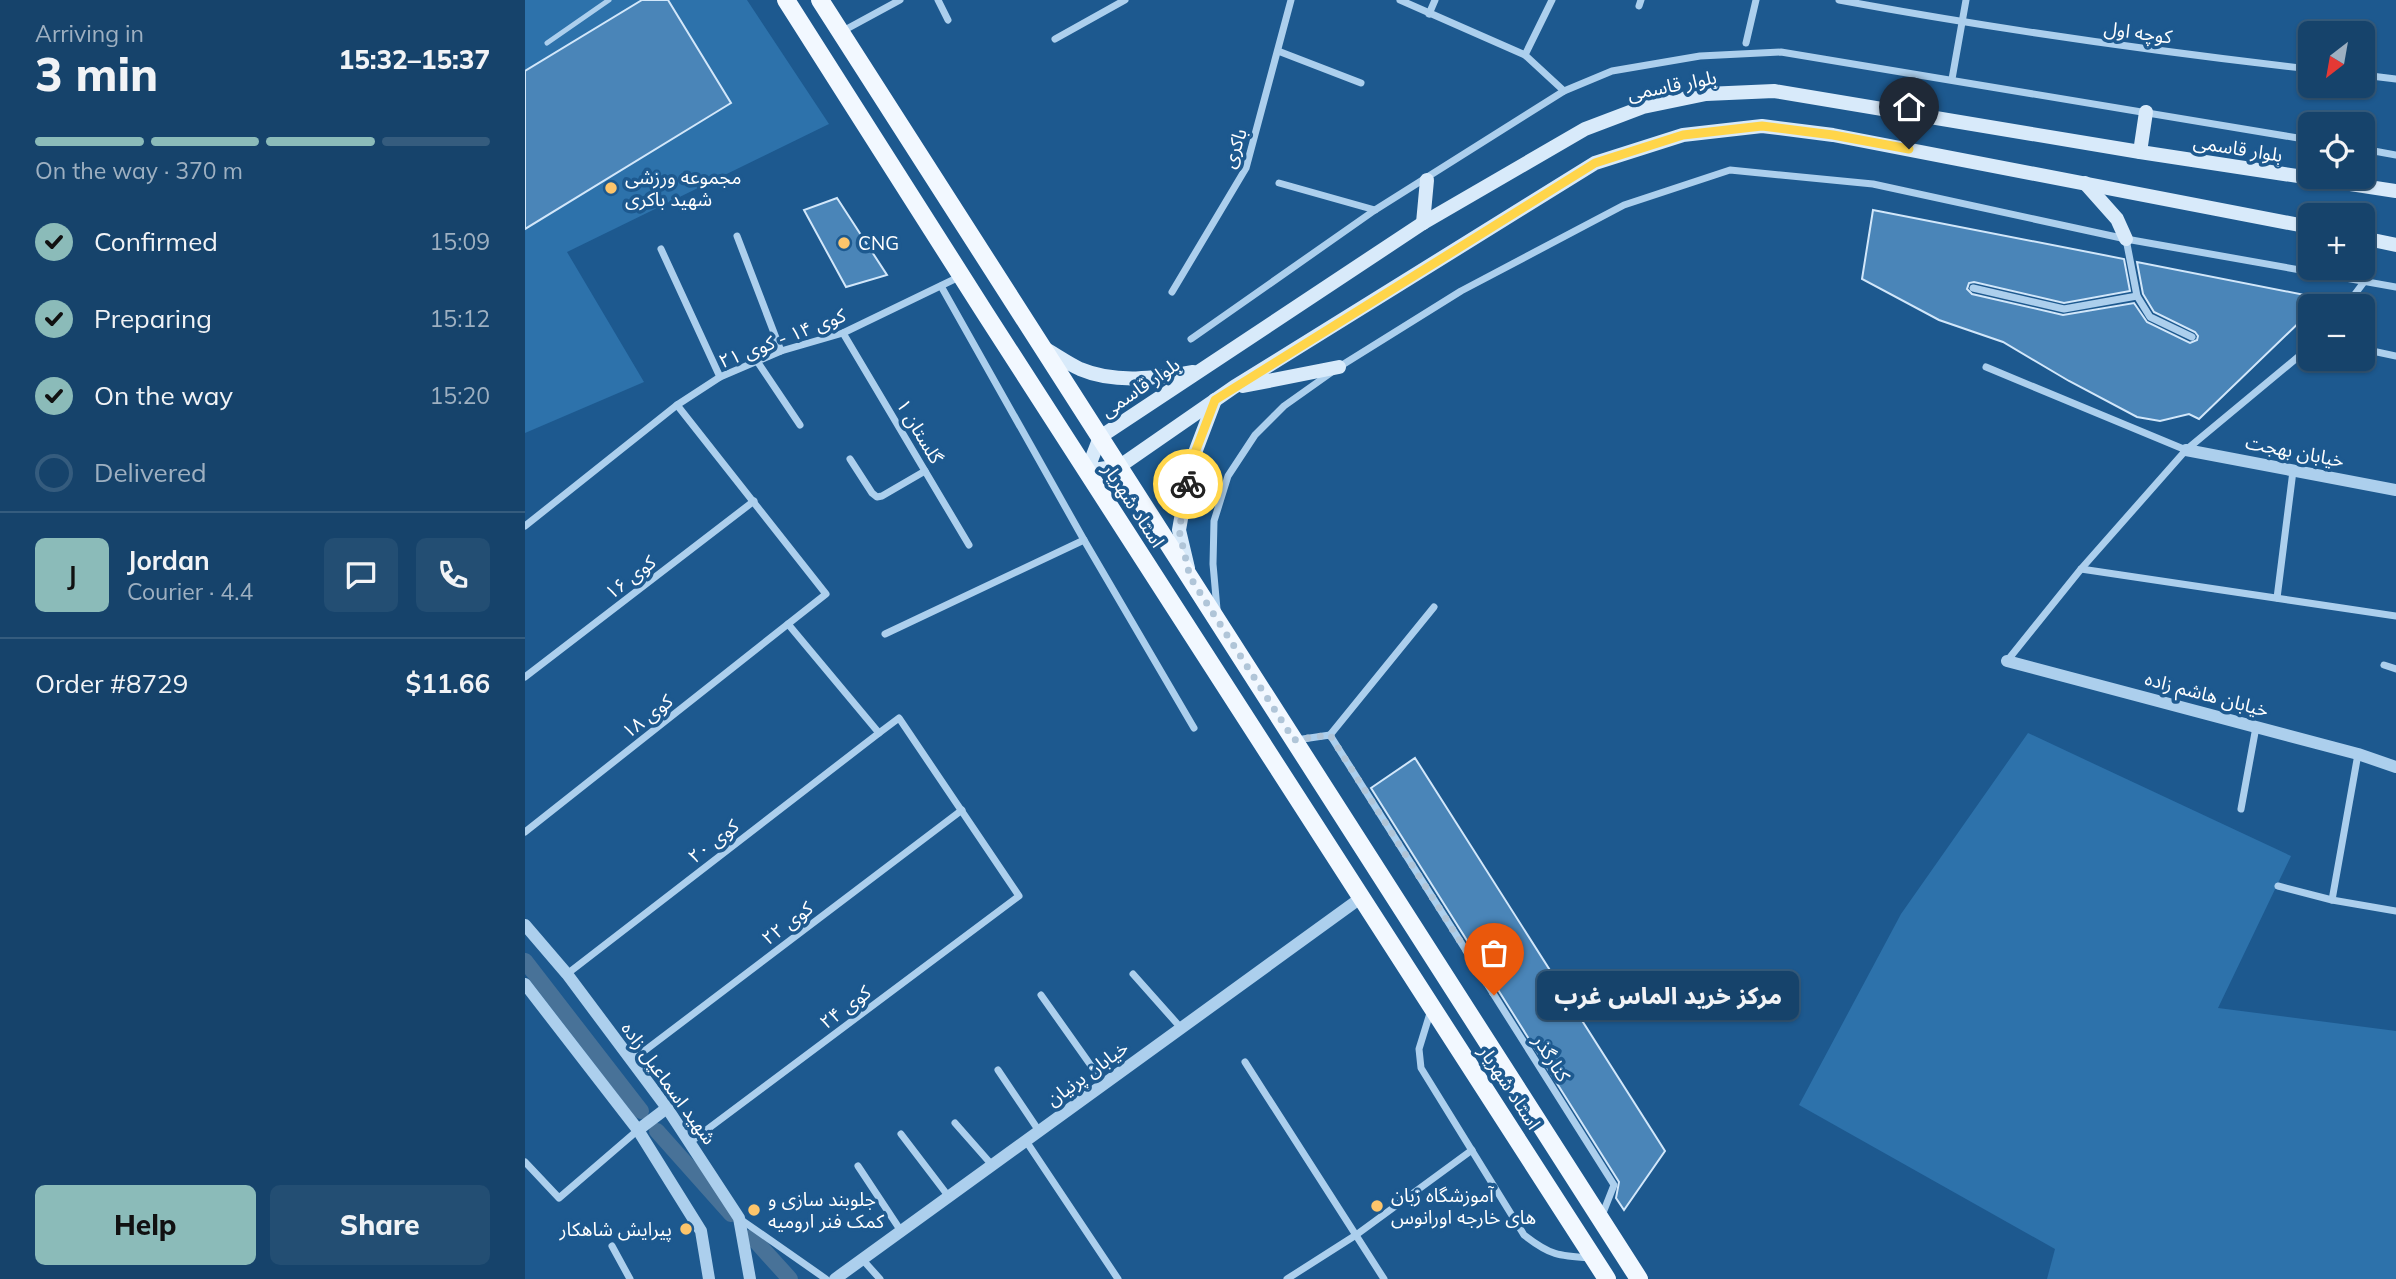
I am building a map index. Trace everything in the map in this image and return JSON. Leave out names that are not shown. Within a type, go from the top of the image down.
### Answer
[{"type":"main road","name":"استاد شهریار","points":[[786,0],[1607,1279]]},
{"type":"main road","name":"استاد شهریار","points":[[820,0],[1639,1279]]},
{"type":"main road","name":"بلوار قاسمی","points":[[1087,471],[1100,437],[1423,223],[1585,129],[1643,107],[1706,94],[1774,91],[2140,152],[2396,191]]},
{"type":"main road","points":[[2140,152],[2146,112]]},
{"type":"main road","points":[[1087,471],[1120,466],[1234,387],[1595,163],[1683,135],[1762,126],[1833,135],[2298,225]]},
{"type":"main road","points":[[1423,223],[1427,180]]},
{"type":"main road","points":[[2085,183],[2117,219],[2126,239]]},
{"type":"main road","points":[[2375,240],[2396,244]]},
{"type":"main road","points":[[1041,346],[1082,369],[1120,377],[1153,378],[1198,372]]},
{"type":"main road","points":[[1234,387],[1339,367]]},
{"type":"main road","points":[[1190,577],[1179,530],[1193,458],[1215,400]]},
{"type":"main road","points":[[1560,1205],[1583,1189]]},
{"type":"street","points":[[840,32],[899,0]]},
{"type":"street","points":[[938,0],[949,20]]},
{"type":"street","points":[[1055,39],[1125,0]]},
{"type":"street","name":"باکری","points":[[1172,292],[1247,168],[1291,0]]},
{"type":"street","points":[[1400,0],[1525,55],[1564,91]]},
{"type":"street","points":[[1429,14],[1435,0]]},
{"type":"street","points":[[1525,55],[1552,0]]},
{"type":"street","points":[[1746,43],[1756,0]]},
{"type":"street","name":"کوچه اول","points":[[1839,0],[1962,23],[2182,55],[2298,68]]},
{"type":"street","points":[[1952,79],[1966,0]]},
{"type":"street","points":[[1278,51],[1361,83]]},
{"type":"street","points":[[1191,339],[1375,211],[1564,91],[1612,71],[1700,56],[1781,52],[2298,138]]},
{"type":"street","points":[[2375,76],[2396,79]]},
{"type":"street","points":[[2375,151],[2396,155]]},
{"type":"street","points":[[1218,620],[1213,564],[1215,521],[1228,476],[1255,435],[1284,406],[1339,367],[1461,291],[1624,205],[1730,170],[1873,184],[2126,239],[2396,287]]},
{"type":"street","points":[[1279,183],[1375,211]]},
{"type":"street","points":[[737,236],[781,351]]},
{"type":"street","points":[[2126,239],[2137,296],[2150,317],[2192,337]]},
{"type":"street","points":[[661,249],[720,377]]},
{"type":"street","name":"کوی ۱۴ - کوی ۲۱","points":[[525,526],[677,405],[720,377],[781,351],[843,333],[961,276]]},
{"type":"street","points":[[2355,294],[2364,282]]},
{"type":"street","points":[[941,286],[1194,728]]},
{"type":"street","points":[[1973,288],[2064,309],[2137,296]]},
{"type":"street","name":"۱ گلستان","points":[[843,333],[969,545]]},
{"type":"street","points":[[2375,352],[2396,356]]},
{"type":"street","points":[[2007,661],[2081,569],[2186,450],[2298,357]]},
{"type":"street","points":[[757,361],[800,425]]},
{"type":"street","points":[[1986,367],[2186,450]]},
{"type":"street","points":[[677,405],[754,501]]},
{"type":"street","name":"خیابان بهجت","points":[[2186,450],[2396,491]]},
{"type":"street","points":[[850,459],[877,497],[925,471]]},
{"type":"street","points":[[2277,598],[2293,471]]},
{"type":"street","name":"کوی ۱۸","points":[[525,832],[826,594],[754,501]]},
{"type":"street","name":"کوی ۱۶","points":[[525,677],[754,501]]},
{"type":"street","points":[[885,634],[1084,540]]},
{"type":"street","points":[[2081,569],[2396,617]]},
{"type":"street","points":[[1294,740],[1330,735],[1434,607]]},
{"type":"street","points":[[788,624],[879,733],[899,718],[962,810]]},
{"type":"street","name":"خیابان هاشم زاده","points":[[2007,661],[2358,754],[2396,767]]},
{"type":"street","points":[[2384,665],[2396,669]]},
{"type":"street","points":[[2241,809],[2256,727]]},
{"type":"street","name":"کوی ۲۰","points":[[567,974],[879,733]]},
{"type":"street","name":"کنارگذر","points":[[1330,735],[1614,1185],[1601,1218]]},
{"type":"street","points":[[2332,900],[2358,754]]},
{"type":"street","name":"کوی ۲۴","points":[[689,1143],[1019,896],[962,810]]},
{"type":"street","name":"کوی ۲۲","points":[[629,1059],[639,1055],[962,810]]},
{"type":"street","points":[[2278,886],[2332,900],[2396,911]]},
{"type":"street","name":"خیابان پرنیان","points":[[835,1279],[1361,897]]},
{"type":"street","name":"شهید اسماعیل زاده","points":[[525,925],[567,974],[667,1108],[739,1218],[750,1279]]},
{"type":"street","points":[[1133,974],[1181,1028]]},
{"type":"street","points":[[525,984],[638,1130],[701,1231],[709,1279]]},
{"type":"street","points":[[1041,995],[1104,1084]]},
{"type":"street","points":[[1432,1006],[1419,1049],[1421,1068],[1524,1235],[1543,1250],[1559,1256],[1594,1259]]},
{"type":"street","points":[[1245,1062],[1384,1279]]},
{"type":"street","points":[[998,1070],[1039,1131]]},
{"type":"street","points":[[525,1162],[557,1198],[561,1197],[667,1108]]},
{"type":"street","points":[[955,1123],[992,1165]]},
{"type":"street","points":[[901,1134],[949,1197]]},
{"type":"street","points":[[1026,1140],[1118,1279]]},
{"type":"street","points":[[1287,1279],[1356,1235],[1472,1150]]},
{"type":"street","points":[[858,1166],[901,1231]]},
{"type":"street","points":[[739,1218],[826,1279]]},
{"type":"street","points":[[612,1246],[630,1279]]},
{"type":"street","points":[[862,1259],[880,1279]]},
{"type":"lane","points":[[547,43],[609,0]]},
{"type":"shaded area","name":"مجموعه ورزشی شهید باکری","points":[[525,0],[747,0],[829,124],[567,252],[644,382],[525,433]]},
{"type":"shaded area","points":[[2028,733],[2291,856],[2218,1008],[2396,1031],[2396,1279],[2047,1279],[2055,1249],[1799,1105],[1901,914]]},
{"type":"building","points":[[642,0],[668,0],[731,103],[525,229],[525,71]]},
{"type":"building","name":"CNG","points":[[837,198],[887,275],[846,287],[804,210]]},
{"type":"building","points":[[1873,210],[2124,259],[2130,291],[2064,303],[1974,282],[1969,283],[1967,289],[1972,294],[2063,315],[2134,303],[2147,322],[2190,343],[2197,340],[2195,332],[2154,312],[2143,294],[2137,262],[2300,294],[2298,324],[2199,419],[2189,414],[2160,421],[2137,417],[2003,342],[1939,320],[1862,279]]},
{"type":"building","points":[[1415,758],[1665,1151],[1624,1210],[1616,1198],[1619,1182],[1371,788]]},
{"type":"waterway","points":[[525,961],[641,1111]]},
{"type":"waterway","points":[[657,1131],[731,1214]]},
{"type":"waterway","points":[[752,1237],[790,1279]]},
{"type":"way so far","points":[[1188,484],[1179,530],[1190,577],[1294,740],[1330,735],[1494,995]]},
{"type":"place","name":"مجموعه ورزشی شهید باکری","points":[[611,188]]},
{"type":"place","name":"CNG","points":[[844,243]]},
{"type":"place","name":"مرکز خرید الماس غرب","points":[[1494,995]]},
{"type":"place","name":"آموزشگاه زبان های خارجه اورانوس","points":[[1377,1206]]},
{"type":"place","name":"جلوبند سازی و کمک فنر ارومیه","points":[[754,1210]]},
{"type":"place","name":"پیرایش شاهکار","points":[[686,1229]]},
{"type":"route","points":[[1188,484],[1193,458],[1215,400],[1595,163],[1683,135],[1762,126],[1909,149]]}]
